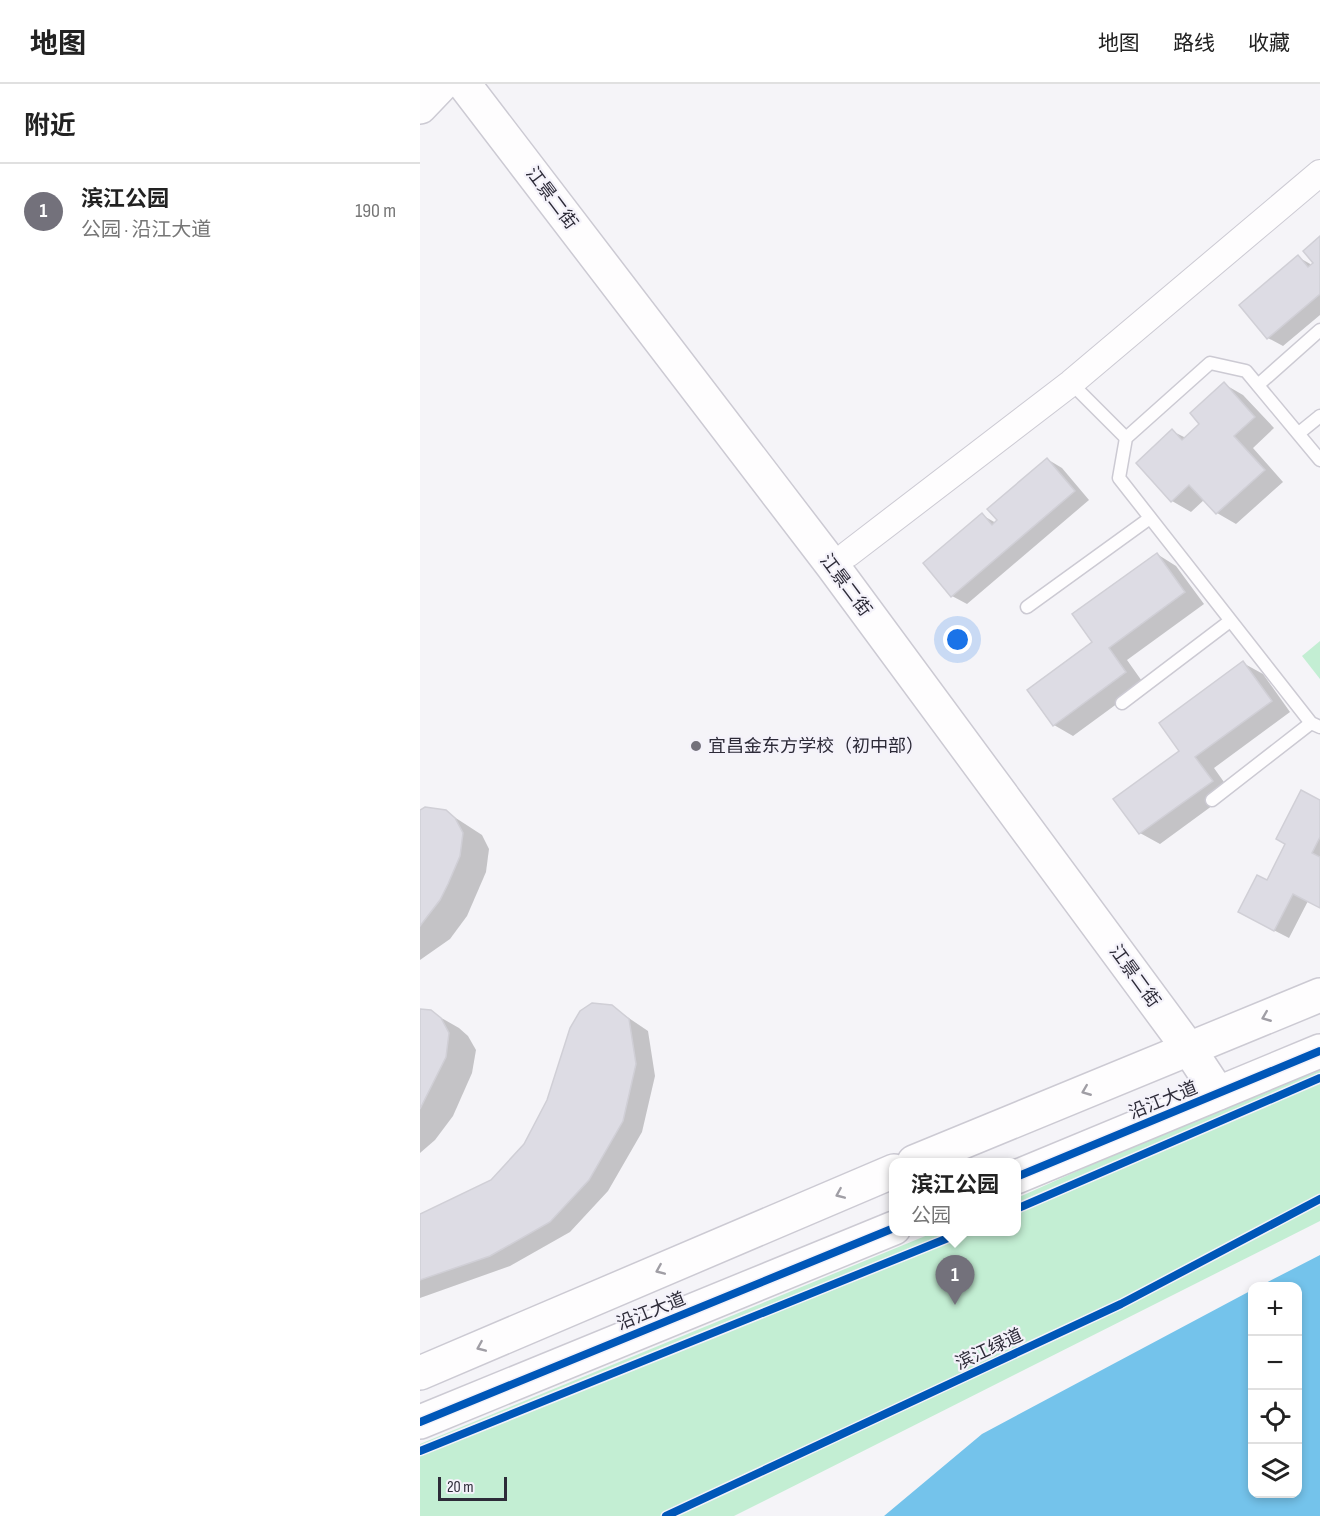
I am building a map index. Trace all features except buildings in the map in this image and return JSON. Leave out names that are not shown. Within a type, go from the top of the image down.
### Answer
[{"type":"street","points":[[420,107],[442,84]]},
{"type":"street","name":"江景二街","points":[[464,84],[1199,1045]]},
{"type":"street","name":"江景二街","points":[[490,84],[848,554],[1199,1045],[1228,1089]]},
{"type":"street","points":[[848,554],[1071,383],[1320,173]]},
{"type":"street","name":"沿江大道","points":[[924,1158],[1320,994]]},
{"type":"street","name":"沿江大道","points":[[1021,1175],[1320,1052]]},
{"type":"street","name":"沿江大道","points":[[420,1373],[889,1173]]},
{"type":"street","name":"沿江大道","points":[[420,1422],[889,1230]]},
{"type":"lane","points":[[1258,385],[1320,330]]},
{"type":"lane","points":[[1212,800],[1315,725],[1230,621],[1119,478],[1126,438],[1210,363],[1246,371],[1320,460]]},
{"type":"lane","points":[[1071,383],[1126,438]]},
{"type":"lane","points":[[1299,433],[1320,416]]},
{"type":"lane","points":[[1027,607],[1150,518]]},
{"type":"lane","points":[[1122,703],[1230,621]]},
{"type":"green space","points":[[1320,641],[1320,679],[1302,656]]},
{"type":"green space","points":[[1320,1070],[1320,1221],[734,1516],[420,1516],[420,1444],[925,1236],[1021,1236],[1021,1196],[1211,1111]]},
{"type":"water","points":[[1320,1255],[1320,1516],[884,1516],[982,1434],[1248,1292],[1248,1498],[1302,1498],[1302,1282],[1268,1282]]},
{"type":"cycle path","points":[[1021,1175],[1320,1051]]},
{"type":"cycle path","points":[[1021,1207],[1320,1078]]},
{"type":"cycle path","name":"滨江绿道","points":[[666,1516],[1121,1304],[1320,1199]]},
{"type":"cycle path","points":[[420,1422],[889,1230]]},
{"type":"cycle path","points":[[420,1451],[953,1236]]},
{"type":"place","name":"宜昌金东方学校（初中部）","points":[[696,746]]},
{"type":"place","name":"滨江公园","points":[[955,1305]]}]
